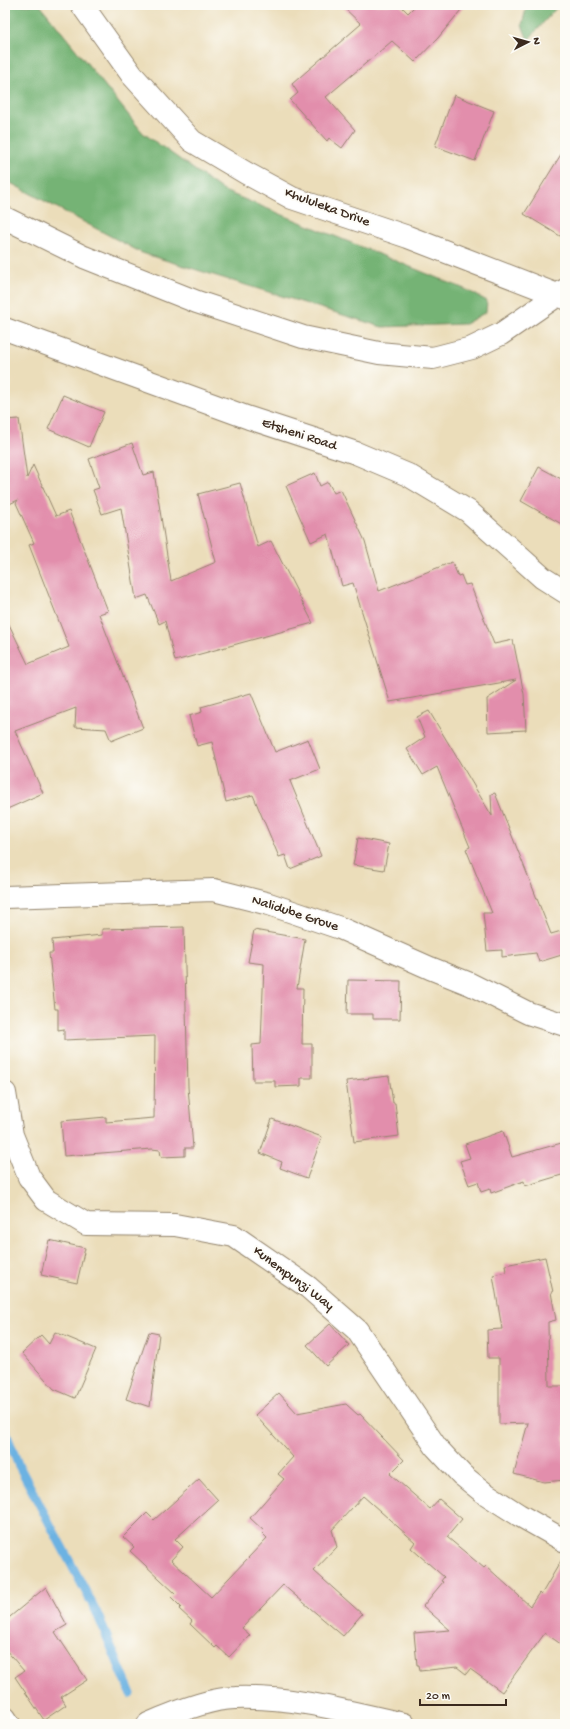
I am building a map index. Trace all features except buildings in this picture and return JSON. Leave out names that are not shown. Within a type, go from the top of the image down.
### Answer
[{"type":"street","name":"Khululeka Drive","points":[[82,5],[132,74],[192,141],[292,198],[408,237],[563,294]]},
{"type":"street","points":[[5,218],[84,257],[197,302],[303,337],[379,353],[433,358],[472,348],[501,334],[563,294]]},
{"type":"street","name":"Etsheni Road","points":[[5,329],[241,415],[356,453],[408,475],[468,511],[543,578],[565,592]]},
{"type":"street","name":"Nalidube Grove","points":[[5,896],[214,890],[269,904],[340,928],[470,984],[528,1013],[565,1026]]},
{"type":"street","name":"Kunempunzi Way","points":[[5,1093],[12,1135],[29,1177],[46,1200],[86,1224],[175,1225],[234,1236],[308,1287],[357,1330],[436,1446],[462,1475],[483,1492],[565,1542]]},
{"type":"street","points":[[148,1724],[175,1712],[234,1698],[268,1699],[311,1704],[404,1724]]},
{"type":"street","points":[[5,1718],[10,1724]]},
{"type":"green space","points":[[5,5],[40,5],[143,133],[224,191],[467,290],[487,301],[486,312],[465,324],[382,327],[142,253],[5,180]]},
{"type":"green space","points":[[527,5],[559,5],[528,40],[522,25]]},
{"type":"waterway","points":[[5,1430],[18,1464],[96,1611],[131,1694]]}]
